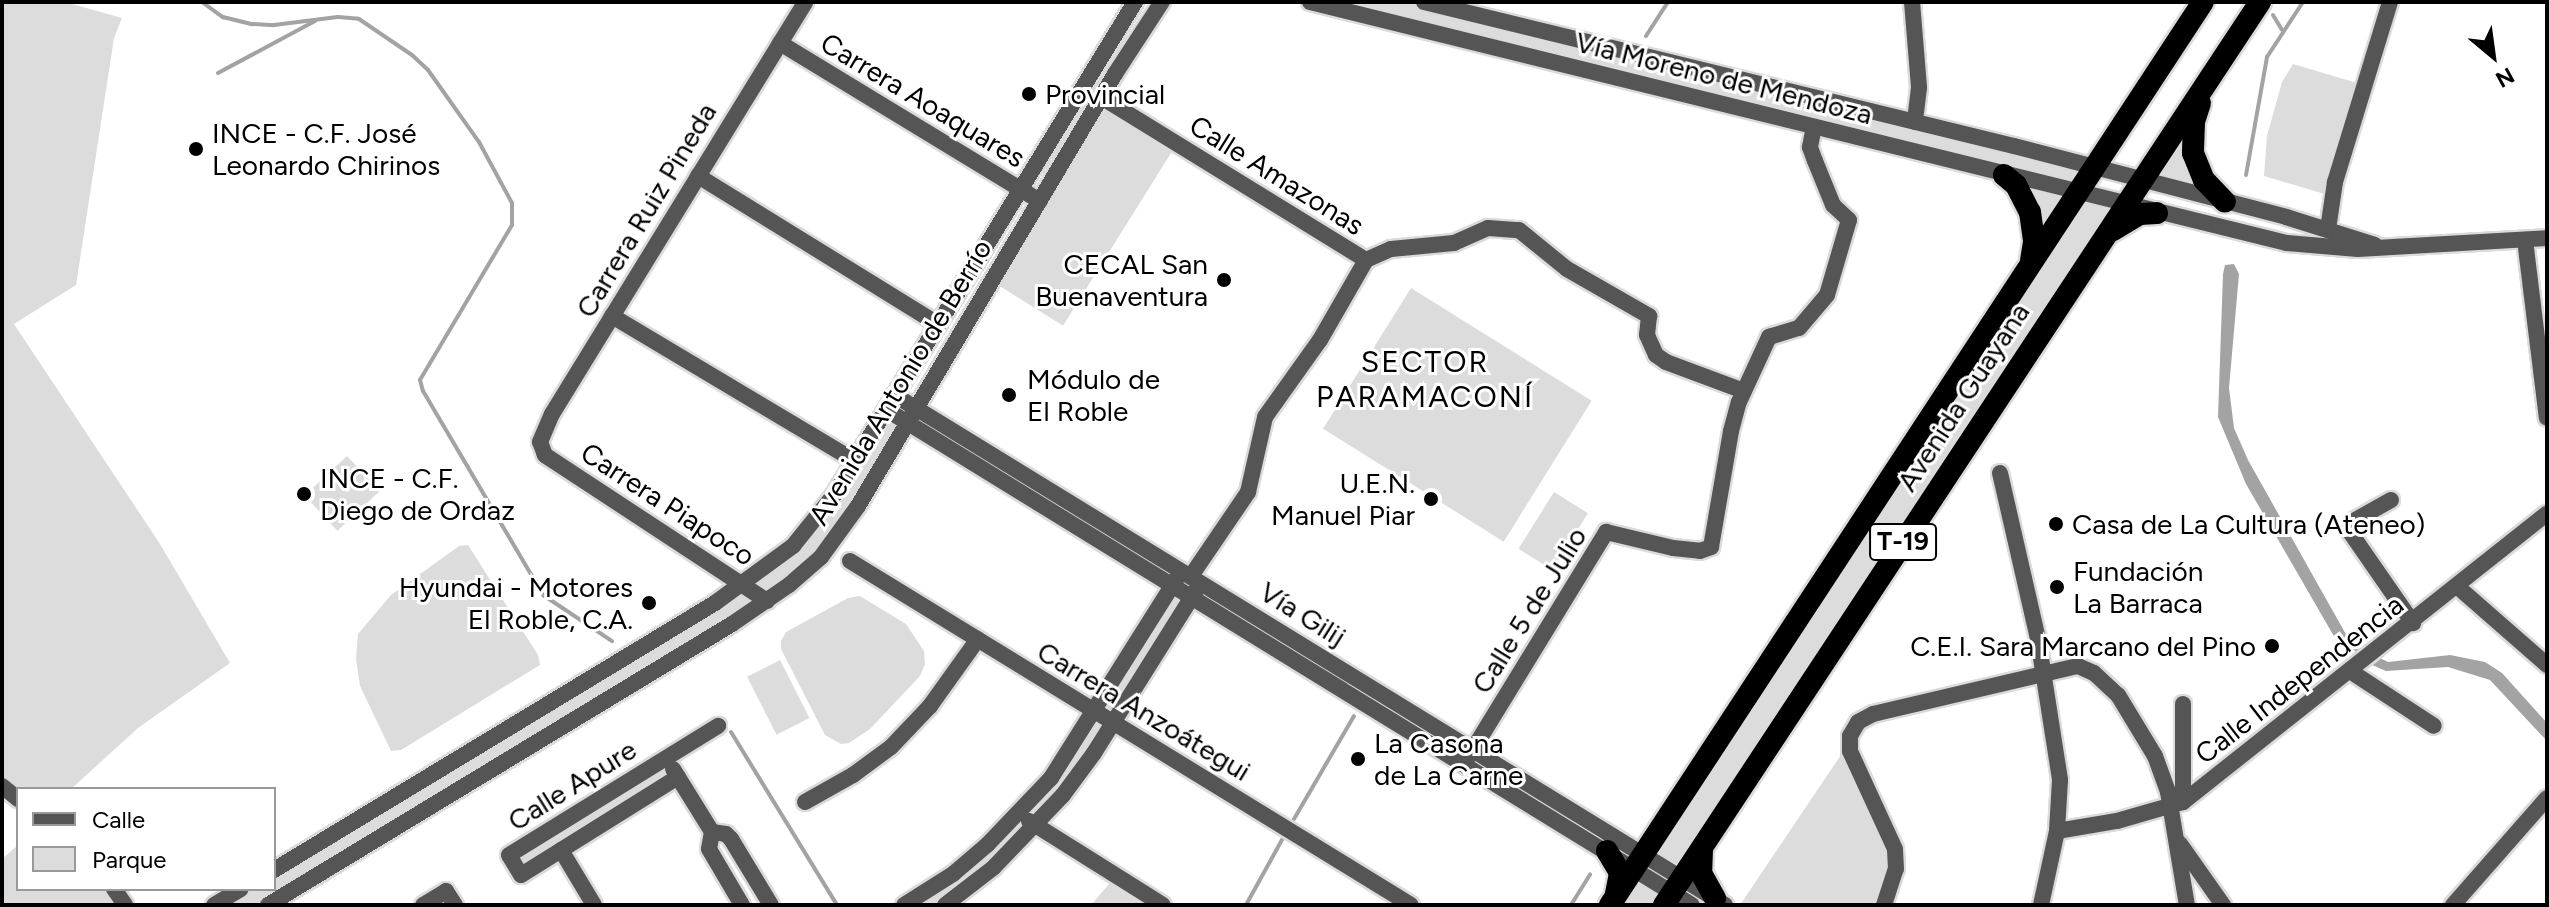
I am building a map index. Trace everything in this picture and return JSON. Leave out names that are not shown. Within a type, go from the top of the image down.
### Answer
[{"type":"highway","name":"Avenida Guayana","points":[[1612,902],[1634,851],[2030,265],[2203,2]]},
{"type":"highway","name":"Avenida Guayana","points":[[1673,892],[2260,2]]},
{"type":"highway","points":[[2206,84],[2194,122],[2193,153],[2204,180],[2225,202]]},
{"type":"highway","points":[[2004,175],[2016,185],[2030,212],[2034,242],[2030,265]]},
{"type":"highway","points":[[2105,235],[2128,219],[2157,213]]},
{"type":"highway","points":[[1702,849],[1701,873],[1720,902]]},
{"type":"highway","name":"T-19","points":[[1612,902],[1620,873],[1634,851]]},
{"type":"street","name":"Carrera Ruiz Pineda","points":[[541,449],[543,433],[552,414],[805,2]]},
{"type":"street","name":"Avenida Antonio de Berrío","points":[[276,869],[744,584],[776,561],[805,533],[892,403],[1135,2]]},
{"type":"street","name":"Avenida Antonio de Berrío","points":[[268,905],[767,601],[807,571],[836,539],[1101,97],[1162,2]]},
{"type":"street","name":"Vía Moreno de Mendoza","points":[[1310,2],[2287,243],[2333,249],[2547,238]]},
{"type":"street","name":"Vía Moreno de Mendoza","points":[[1424,2],[2095,167],[2328,229],[2384,248]]},
{"type":"street","points":[[1912,2],[1919,88],[1915,122]]},
{"type":"street","points":[[2328,229],[2327,214],[2335,182],[2390,2]]},
{"type":"street","points":[[1520,54],[1526,27]]},
{"type":"street","name":"Carrera Aoaquares","points":[[780,43],[1040,201]]},
{"type":"street","name":"Calle Amazonas","points":[[1101,97],[1366,260],[1391,249],[1454,243],[1488,228],[1519,230],[1567,269],[1649,316],[1647,335],[1656,355],[1666,362],[1744,391]]},
{"type":"street","name":"Calle 5 de Julio","points":[[1469,756],[1606,532],[1673,548],[1700,551],[1711,547],[1731,431],[1744,391],[1769,337],[1799,328],[1827,295],[1849,220],[1833,205],[1815,161],[1810,147],[1814,127]]},
{"type":"street","points":[[698,176],[939,325]]},
{"type":"street","points":[[2525,240],[2547,418]]},
{"type":"street","points":[[904,905],[953,874],[1019,815],[1062,763],[1248,492],[1265,417],[1320,340],[1366,260]]},
{"type":"street","points":[[612,316],[855,461]]},
{"type":"street","name":"Vía Gilij","points":[[892,403],[1469,756],[1634,851],[1673,892]]},
{"type":"street","name":"Carrera Piapoco","points":[[541,449],[767,601]]},
{"type":"street","points":[[2000,473],[2044,673],[2060,780],[2057,831],[2041,905]]},
{"type":"street","points":[[2391,500],[2352,522],[2350,532],[2413,623]]},
{"type":"street","name":"Calle Independencia","points":[[2057,831],[2177,805],[2459,588],[2547,514]]},
{"type":"street","name":"Carrera Anzoátegui","points":[[850,561],[1411,905]]},
{"type":"street","points":[[945,905],[993,868],[1036,826],[1080,773],[1113,722],[1188,582]]},
{"type":"street","points":[[2459,588],[2547,665]]},
{"type":"street","points":[[805,802],[853,775],[891,747],[930,706],[978,639]]},
{"type":"street","points":[[2362,662],[2434,726]]},
{"type":"street","points":[[1884,905],[1894,881],[1895,849],[1853,760],[1849,743],[1853,728],[1863,718],[1873,714],[2078,666],[2106,682],[2127,707],[2155,756],[2177,805]]},
{"type":"street","points":[[2183,704],[2177,838],[2187,905]]},
{"type":"street","name":"Calle Apure","points":[[678,777],[521,875],[509,855],[718,726]]},
{"type":"street","points":[[667,757],[712,832],[709,849],[742,905]]},
{"type":"street","points":[[2453,905],[2547,798]]},
{"type":"street","points":[[1019,815],[1163,905]]},
{"type":"street","points":[[712,832],[726,834],[731,839],[771,905]]},
{"type":"street","points":[[2177,838],[2223,905]]},
{"type":"street","points":[[561,850],[594,905]]},
{"type":"street","points":[[214,905],[238,891]]},
{"type":"street","points":[[423,905],[446,891],[455,905]]},
{"type":"street","points":[[1673,892],[1720,902]]},
{"type":"street","points":[[1673,892],[1692,905]]},
{"type":"green space","points":[[2,2],[65,2],[122,18],[114,38],[76,285],[14,324],[160,544],[230,663],[138,728],[73,787],[2,786]]},
{"type":"green space","points":[[1310,2],[1424,2],[2095,167],[2078,192],[2126,205],[1683,877],[1725,905],[1610,905],[1634,869],[1193,596],[1080,773],[945,905],[904,905],[1019,815],[1173,584],[908,422],[916,409],[1182,570],[1174,584],[1192,595],[1201,582],[1643,853],[2034,242],[2004,175]],"holes":[[[1644,853],[1682,878],[1672,892],[1634,868]]]},
{"type":"green space","points":[[2293,64],[2364,85],[2331,196],[2264,176],[2267,136],[2282,82]]},
{"type":"green space","points":[[1101,97],[1176,144],[1063,326],[988,278]]},
{"type":"green space","points":[[2194,122],[2213,191],[2142,180]]},
{"type":"green space","points":[[1411,288],[1592,401],[1504,542],[1323,429]]},
{"type":"green space","points":[[887,410],[908,422],[807,571],[268,905],[214,905],[238,891],[276,891],[276,869],[776,561]]},
{"type":"green space","points":[[347,456],[380,491],[337,531],[305,496]]},
{"type":"green space","points":[[1554,492],[1588,513],[1552,570],[1518,549]]},
{"type":"green space","points":[[468,545],[538,655],[540,665],[401,750],[391,751],[360,686],[356,659],[358,634],[391,595],[459,546]]},
{"type":"green space","points":[[860,596],[906,624],[924,651],[925,664],[920,676],[870,729],[849,743],[841,744],[825,735],[781,649],[781,641],[786,632],[848,598]]},
{"type":"green space","points":[[780,660],[810,718],[777,735],[747,677]]},
{"type":"green space","points":[[1849,743],[1895,849],[1884,905],[1740,905]]},
{"type":"green space","points":[[667,757],[678,777],[515,867],[504,847]]},
{"type":"green space","points":[[16,847],[16,891],[112,891],[123,905],[2,905],[2,859]]},
{"type":"green space","points":[[1116,876],[1163,905],[1091,905]]},
{"type":"shaded area","points":[[2234,264],[2239,274],[2229,388],[2234,428],[2248,460],[2348,638],[2359,648],[2388,662],[2450,655],[2485,662],[2502,673],[2547,723],[2547,741],[2490,680],[2448,667],[2386,671],[2339,645],[2246,484],[2218,417],[2223,274],[2225,265]]},
{"type":"waterway","points":[[202,2],[223,17],[252,24],[274,25],[338,17],[359,19],[412,55],[428,70],[479,142],[512,203],[512,225],[420,380],[423,391],[543,595],[612,641]]},
{"type":"waterway","points":[[1646,36],[1668,2]]},
{"type":"waterway","points":[[2246,175],[2267,57],[2303,2]]},
{"type":"waterway","points":[[2273,15],[2282,30]]},
{"type":"waterway","points":[[218,73],[315,21]]},
{"type":"waterway","points":[[1294,819],[1354,716]]},
{"type":"waterway","points":[[731,732],[837,905]]},
{"type":"waterway","points":[[1246,905],[1283,838]]},
{"type":"waterway","points":[[1571,905],[1590,875]]},
{"type":"place","name":"Provincial","points":[[1029,94]]},
{"type":"place","name":"INCE - C.F. José Leonardo Chirinos","points":[[196,149]]},
{"type":"place","name":"CECAL San Buenaventura","points":[[1224,280]]},
{"type":"place","name":"Módulo de El Roble","points":[[1009,395]]},
{"type":"place","name":"INCE - C.F. Diego de Ordaz","points":[[304,494]]},
{"type":"place","name":"U.E.N. Manuel Piar","points":[[1431,499]]},
{"type":"place","name":"Casa de La Cultura (Ateneo)","points":[[2056,524]]},
{"type":"place","name":"Fundación La Barraca","points":[[2057,587]]},
{"type":"place","name":"Hyundai - Motores El Roble, C.A.","points":[[649,603]]},
{"type":"place","name":"C.E.I. Sara Marcano del Pino","points":[[2272,646]]},
{"type":"place","name":"La Casona de La Carne","points":[[1358,759]]},
{"type":"district","name":"SECTOR PARAMACONÍ","points":[[1425,379]]}]
